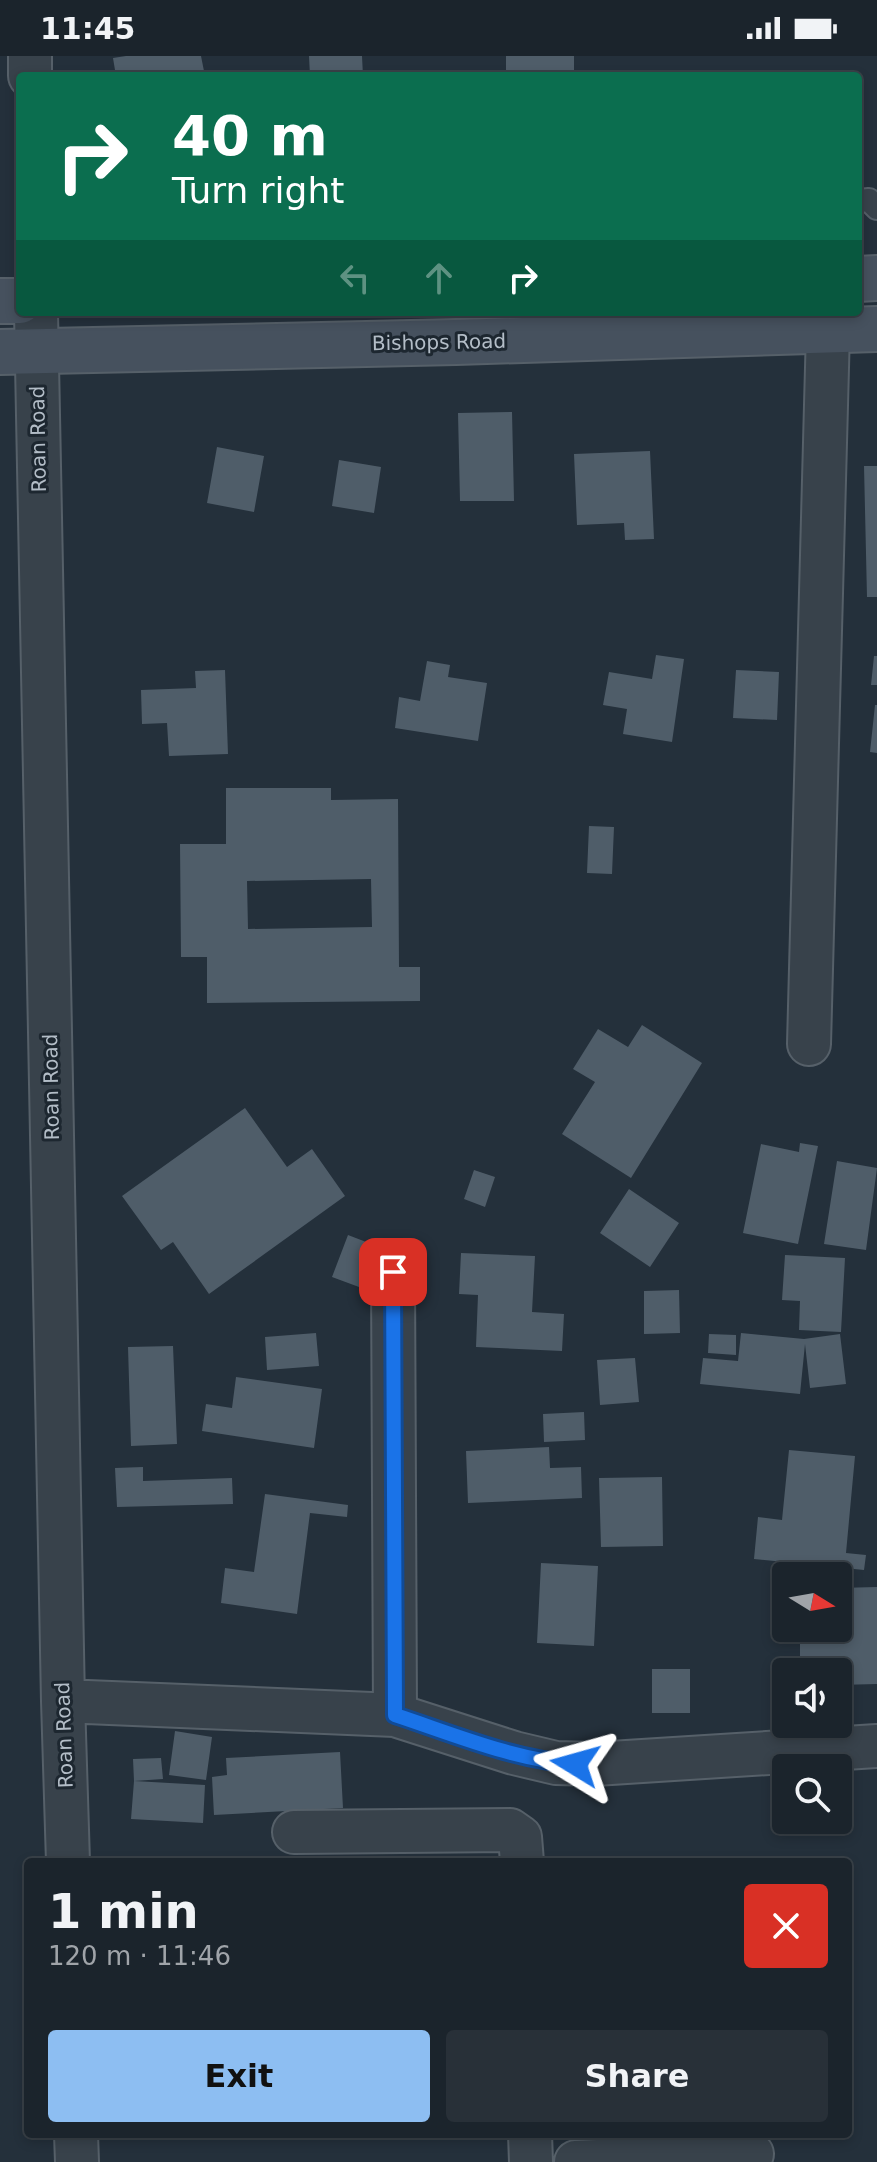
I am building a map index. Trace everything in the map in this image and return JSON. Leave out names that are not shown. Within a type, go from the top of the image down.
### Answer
[{"type":"main road","name":"Bishops Road","points":[[24,338],[456,342],[877,329]]},
{"type":"street","points":[[809,1044],[828,330]]},
{"type":"street","name":"Roan Road","points":[[24,338],[68,1858]]},
{"type":"street","points":[[393,1272],[395,1715]]},
{"type":"street","points":[[63,1701],[395,1715],[514,1753],[556,1763],[595,1764],[877,1746]]},
{"type":"street","points":[[294,1832],[510,1830],[520,1837],[522,1858]]},
{"type":"street","points":[[76,2138],[77,2162]]},
{"type":"street","points":[[530,2138],[531,2162]]},
{"type":"street","points":[[576,2162],[752,2154]]},
{"type":"building","points":[[201,56],[204,72],[115,72],[113,58]]},
{"type":"building","points":[[309,56],[362,56],[363,72],[310,72]]},
{"type":"building","points":[[506,56],[574,56],[574,72],[506,72]]},
{"type":"building","points":[[512,412],[514,501],[460,501],[458,413]]},
{"type":"building","points":[[217,447],[264,456],[254,512],[207,503]]},
{"type":"building","points":[[650,451],[654,539],[625,540],[624,523],[577,525],[574,454]]},
{"type":"building","points":[[339,460],[381,467],[374,513],[332,506]]},
{"type":"building","points":[[864,466],[877,466],[877,597],[867,597]]},
{"type":"building","points":[[656,655],[684,659],[672,742],[623,734],[627,709],[603,705],[609,672],[652,679]]},
{"type":"building","points":[[874,656],[877,656],[877,685],[871,685]]},
{"type":"building","points":[[427,661],[450,665],[448,677],[487,683],[478,741],[395,728],[399,697],[420,701]]},
{"type":"building","points":[[225,670],[228,754],[169,756],[167,723],[142,724],[141,690],[196,688],[195,671]]},
{"type":"building","points":[[736,670],[779,672],[777,720],[733,718]]},
{"type":"building","points":[[877,705],[877,753],[870,752]]},
{"type":"building","points":[[226,788],[331,788],[331,800],[398,799],[399,967],[420,967],[420,1001],[207,1003],[207,957],[181,957],[180,844],[226,844]],"holes":[[[371,879],[372,927],[248,929],[247,881]]]},
{"type":"building","points":[[589,826],[614,827],[612,874],[587,873]]},
{"type":"building","points":[[642,1025],[702,1063],[631,1178],[562,1134],[595,1082],[573,1069],[598,1029],[628,1047]]},
{"type":"building","points":[[245,1108],[287,1167],[312,1149],[345,1196],[209,1294],[173,1242],[161,1250],[122,1196]]},
{"type":"building","points":[[800,1143],[818,1146],[798,1244],[743,1233],[761,1144],[799,1152]]},
{"type":"building","points":[[837,1161],[877,1168],[866,1250],[824,1244]]},
{"type":"building","points":[[474,1170],[495,1177],[485,1207],[464,1199]]},
{"type":"building","points":[[629,1189],[679,1223],[650,1267],[600,1233]]},
{"type":"building","points":[[348,1235],[374,1245],[359,1287],[332,1277]]},
{"type":"building","points":[[461,1253],[535,1256],[532,1312],[564,1314],[562,1351],[476,1347],[478,1295],[459,1294]]},
{"type":"building","points":[[785,1255],[845,1258],[841,1332],[799,1330],[800,1301],[782,1300]]},
{"type":"building","points":[[679,1290],[680,1333],[644,1334],[644,1291]]},
{"type":"building","points":[[316,1333],[319,1366],[267,1370],[265,1337]]},
{"type":"building","points":[[741,1333],[804,1339],[840,1334],[846,1384],[810,1388],[805,1344],[800,1394],[700,1384],[703,1358],[738,1361]]},
{"type":"building","points":[[709,1334],[736,1335],[736,1355],[708,1353]]},
{"type":"building","points":[[173,1346],[177,1444],[131,1446],[128,1347]]},
{"type":"building","points":[[635,1358],[639,1402],[600,1405],[597,1360]]},
{"type":"building","points":[[236,1377],[322,1389],[314,1448],[202,1431],[206,1404],[232,1408]]},
{"type":"building","points":[[584,1412],[585,1440],[544,1442],[543,1414]]},
{"type":"building","points":[[549,1447],[550,1468],[581,1467],[582,1498],[468,1503],[466,1451]]},
{"type":"building","points":[[789,1450],[855,1456],[846,1553],[866,1555],[864,1570],[852,1569],[852,1562],[754,1559],[758,1517],[782,1520]]},
{"type":"building","points":[[143,1467],[143,1481],[232,1478],[233,1504],[117,1507],[115,1468]]},
{"type":"building","points":[[662,1477],[663,1546],[601,1547],[599,1478]]},
{"type":"building","points":[[265,1494],[348,1505],[347,1517],[310,1513],[297,1614],[221,1603],[225,1568],[254,1572]]},
{"type":"building","points":[[541,1563],[598,1566],[594,1646],[537,1643]]},
{"type":"building","points":[[877,1587],[877,1684],[852,1685],[852,1658],[800,1658],[800,1642],[852,1642],[852,1588]]},
{"type":"building","points":[[652,1669],[690,1669],[690,1713],[652,1713]]},
{"type":"building","points":[[175,1731],[212,1737],[206,1780],[169,1775]]},
{"type":"building","points":[[340,1752],[343,1808],[214,1815],[212,1777],[227,1775],[226,1758]]},
{"type":"building","points":[[161,1758],[163,1779],[134,1781],[133,1759]]},
{"type":"building","points":[[134,1781],[205,1785],[203,1823],[131,1819]]},
{"type":"route","points":[[393,1272],[395,1715],[514,1753],[575,1764]]}]
